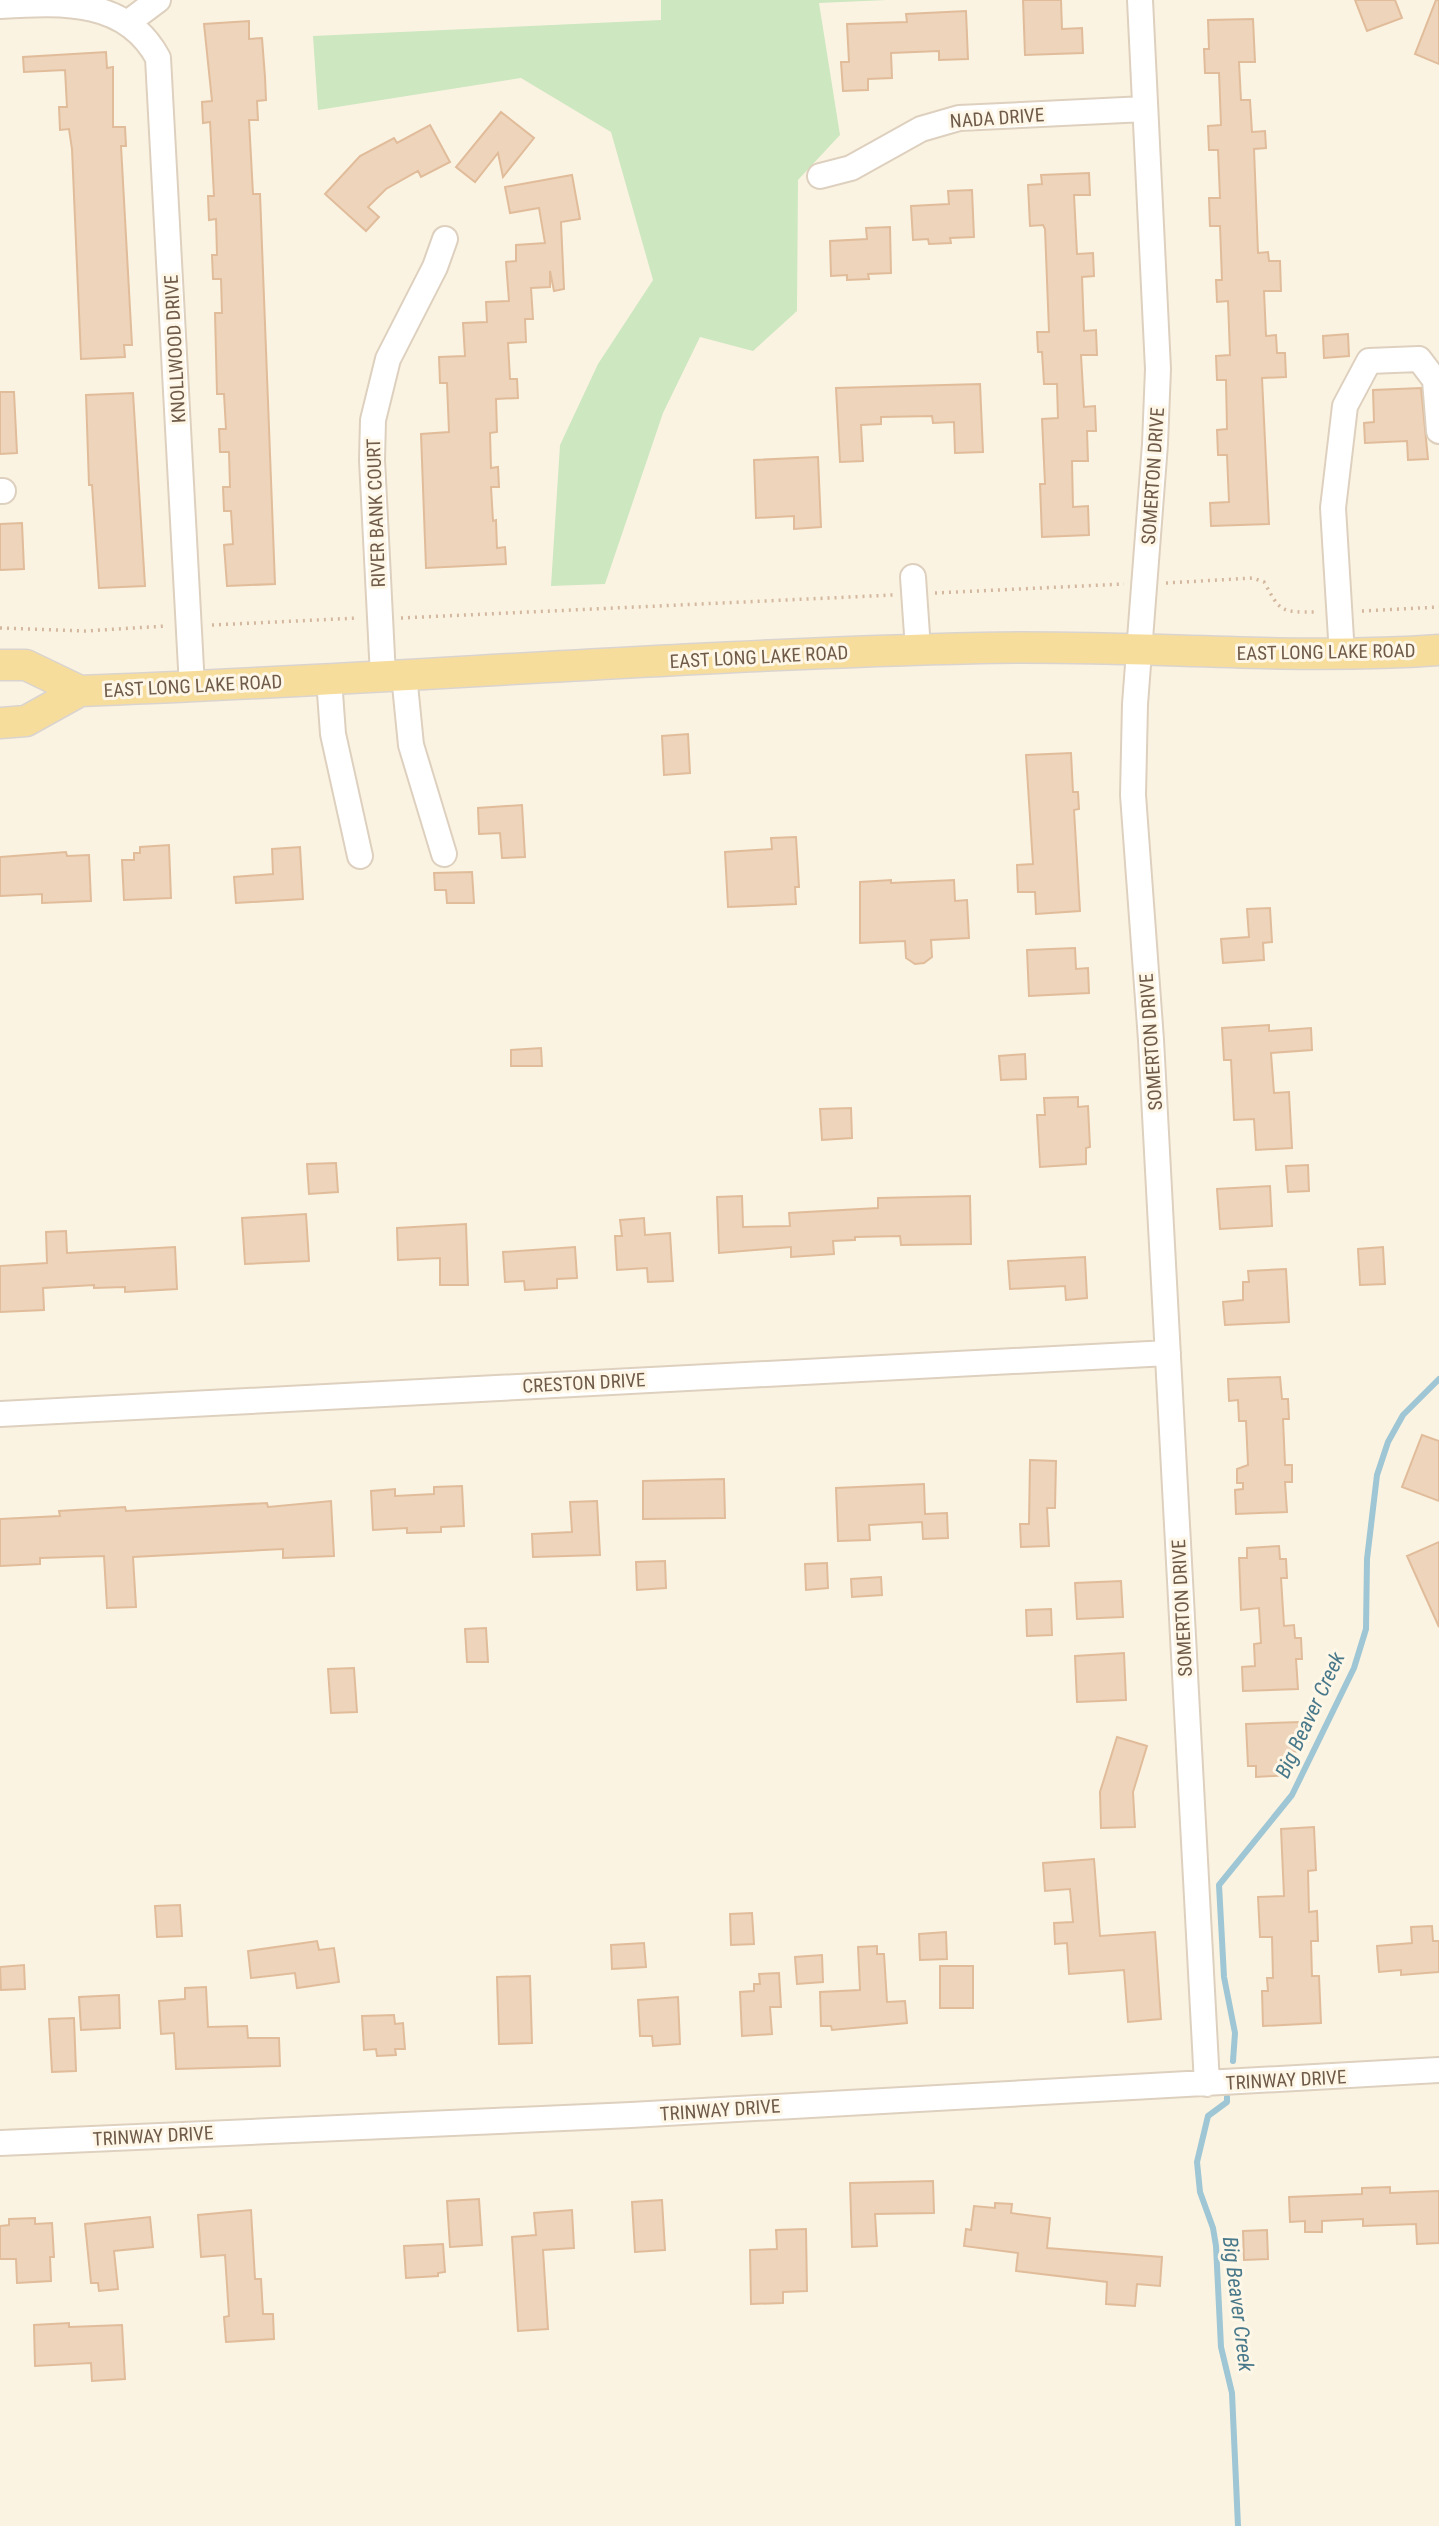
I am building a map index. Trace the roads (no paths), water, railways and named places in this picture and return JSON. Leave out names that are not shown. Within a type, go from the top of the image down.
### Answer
[{"type":"main road","name":"EAST LONG LAKE ROAD","points":[[0,723],[26,721],[80,691],[329,678],[918,649],[1055,648],[1342,655],[1439,650]]},
{"type":"main road","name":"EAST LONG LAKE ROAD","points":[[0,665],[26,665],[80,691]]},
{"type":"street","points":[[0,6],[89,1],[113,6],[134,18],[158,0]]},
{"type":"street","name":"SOMERTON DRIVE","points":[[1140,0],[1158,369],[1139,651],[1133,795],[1151,1040],[1207,2084]]},
{"type":"street","name":"KNOLLWOOD DRIVE","points":[[134,18],[150,38],[158,58],[161,79],[192,687]]},
{"type":"street","name":"NADA DRIVE","points":[[820,176],[859,165],[921,129],[950,120],[1145,109]]},
{"type":"street","name":"RIVER BANK COURT","points":[[444,854],[393,676],[372,460],[373,420],[388,359],[435,267],[445,239]]},
{"type":"street","points":[[1342,655],[1334,508],[1345,406],[1369,361],[1419,359],[1436,380],[1439,431]]},
{"type":"street","points":[[914,585],[918,649]]},
{"type":"street","points":[[329,678],[333,734],[360,856]]},
{"type":"street","name":"CRESTON DRIVE","points":[[0,1414],[1168,1353]]},
{"type":"street","name":"TRINWAY DRIVE","points":[[0,2143],[618,2116],[1439,2070]]},
{"type":"waterway","name":"Big Beaver Creek","points":[[1233,2061],[1235,2033],[1224,1977],[1219,1885],[1292,1795],[1354,1668],[1366,1629],[1367,1559],[1377,1475],[1388,1442],[1403,1415],[1439,1379]]},
{"type":"waterway","name":"Big Beaver Creek","points":[[1227,2097],[1227,2102],[1208,2116],[1197,2162],[1200,2192],[1213,2228],[1216,2246],[1221,2347],[1232,2393],[1238,2526]]}]
